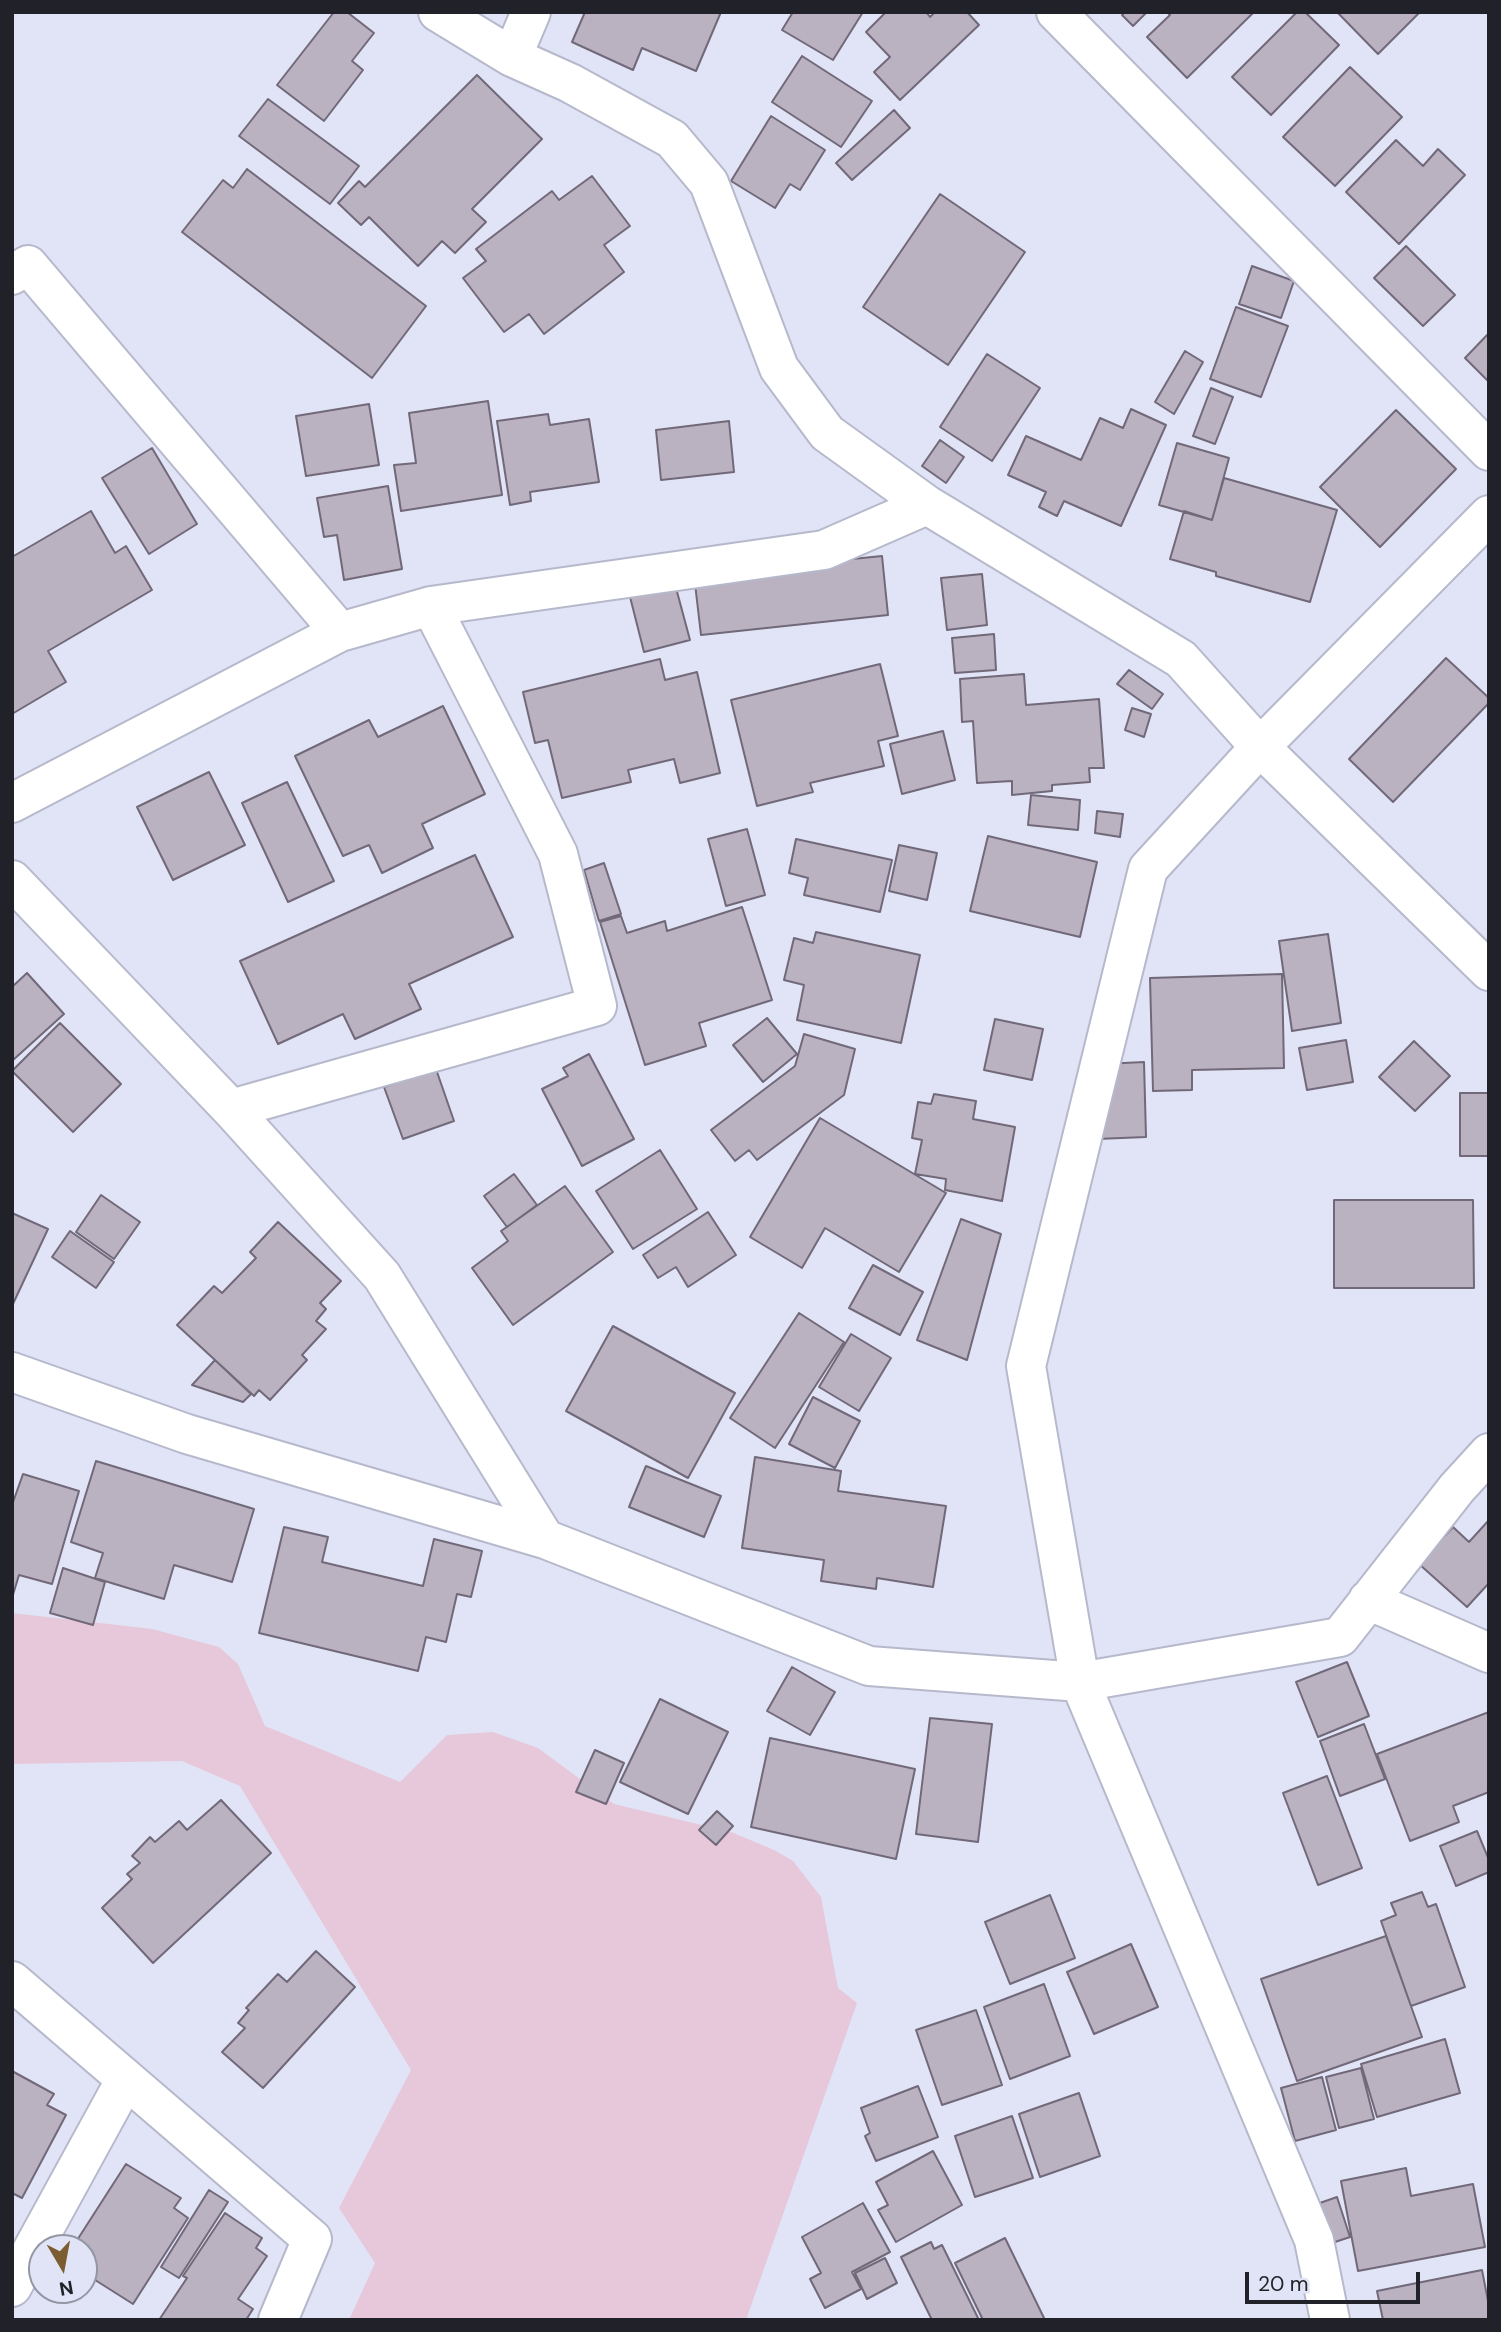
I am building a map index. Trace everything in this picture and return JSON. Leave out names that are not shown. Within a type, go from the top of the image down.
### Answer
[{"type":"street","points":[[438,12],[512,57],[570,83],[671,139],[709,183],[779,368],[827,433],[927,505],[1181,660],[1260,747],[1489,971]]},
{"type":"street","points":[[512,57],[531,12]]},
{"type":"street","points":[[1056,12],[1489,451]]},
{"type":"street","points":[[12,275],[28,265],[340,632]]},
{"type":"street","points":[[12,803],[340,632],[431,606],[824,550],[927,505]]},
{"type":"street","points":[[1331,2320],[1314,2240],[1080,1682],[1026,1366],[1148,869],[1260,747],[1489,514]]},
{"type":"street","points":[[231,1108],[597,1006],[558,854],[431,606]]},
{"type":"street","points":[[12,880],[231,1108],[382,1276],[545,1539]]},
{"type":"street","points":[[12,1372],[187,1434],[545,1539],[869,1665],[1080,1682],[1340,1637],[1457,1488],[1489,1453]]},
{"type":"street","points":[[1368,1600],[1489,1653]]},
{"type":"street","points":[[12,1981],[312,2239],[278,2320]]},
{"type":"street","points":[[12,2287],[126,2079]]},
{"type":"shaded area","points":[[12,1613],[152,1629],[219,1647],[238,1664],[265,1726],[400,1782],[447,1735],[493,1732],[538,1748],[614,1804],[731,1832],[793,1861],[821,1897],[838,1988],[857,2003],[746,2320],[349,2320],[375,2263],[339,2208],[411,2070],[240,1786],[182,1761],[12,1764]]},
{"type":"building","points":[[334,12],[347,12],[374,33],[352,61],[363,70],[324,121],[277,85]]},
{"type":"building","points":[[585,12],[721,12],[696,71],[642,48],[633,70],[572,42]]},
{"type":"building","points":[[793,12],[863,12],[833,60],[782,30]]},
{"type":"building","points":[[886,12],[926,12],[930,17],[935,12],[967,12],[979,25],[900,100],[874,72],[890,57],[866,32]]},
{"type":"building","points":[[1125,12],[1147,12],[1133,26],[1122,15]]},
{"type":"building","points":[[1167,12],[1254,12],[1187,78],[1147,37],[1170,15]]},
{"type":"building","points":[[1297,12],[1305,12],[1339,45],[1271,115],[1232,77]]},
{"type":"building","points":[[1337,12],[1420,12],[1378,54]]},
{"type":"building","points":[[802,56],[872,101],[841,147],[772,102]]},
{"type":"building","points":[[1350,67],[1402,117],[1335,186],[1283,137]]},
{"type":"building","points":[[477,75],[542,139],[472,209],[486,222],[455,253],[442,241],[418,266],[369,217],[361,225],[338,203],[359,181],[365,187]]},
{"type":"building","points":[[268,99],[359,166],[330,204],[239,136]]},
{"type":"building","points":[[894,110],[910,128],[852,180],[836,163]]},
{"type":"building","points":[[771,116],[825,150],[800,190],[790,184],[775,208],[731,181]]},
{"type":"building","points":[[1396,140],[1423,166],[1438,149],[1465,175],[1399,244],[1346,192]]},
{"type":"building","points":[[247,169],[426,306],[372,378],[182,232],[223,180],[233,188]]},
{"type":"building","points":[[592,176],[630,226],[604,245],[624,272],[544,334],[529,314],[504,332],[463,278],[486,261],[476,249],[552,191],[559,200]]},
{"type":"building","points":[[940,194],[1025,252],[948,365],[863,307]]},
{"type":"building","points":[[1406,246],[1455,295],[1423,326],[1374,278]]},
{"type":"building","points":[[1252,266],[1294,281],[1281,318],[1239,304]]},
{"type":"building","points":[[1236,307],[1288,326],[1261,397],[1210,379]]},
{"type":"building","points":[[1489,333],[1489,382],[1465,358]]},
{"type":"building","points":[[1185,351],[1203,362],[1174,414],[1155,402]]},
{"type":"building","points":[[987,354],[1040,388],[992,461],[940,427]]},
{"type":"building","points":[[1211,388],[1233,397],[1215,444],[1193,436]]},
{"type":"building","points":[[488,401],[502,495],[401,511],[394,465],[416,463],[409,413]]},
{"type":"building","points":[[369,404],[379,465],[306,476],[296,416]]},
{"type":"building","points":[[1131,409],[1166,425],[1121,526],[1064,501],[1057,516],[1039,507],[1046,492],[1008,475],[1026,436],[1081,460],[1100,418],[1123,428]]},
{"type":"building","points":[[1396,410],[1456,469],[1380,547],[1320,487]]},
{"type":"building","points":[[548,414],[550,425],[589,419],[599,482],[530,492],[531,501],[510,505],[497,421]]},
{"type":"building","points":[[729,421],[734,472],[661,480],[656,430]]},
{"type":"building","points":[[940,440],[964,457],[946,483],[922,466]]},
{"type":"building","points":[[1177,443],[1229,458],[1212,520],[1159,505]]},
{"type":"building","points":[[152,448],[197,524],[149,554],[102,478]]},
{"type":"building","points":[[1224,478],[1337,510],[1310,602],[1216,576],[1216,572],[1170,559],[1184,511],[1212,520]]},
{"type":"building","points":[[388,486],[402,569],[344,580],[337,535],[324,537],[317,498]]},
{"type":"building","points":[[91,511],[115,553],[126,546],[152,590],[48,651],[66,682],[12,714],[12,557]]},
{"type":"building","points":[[882,556],[888,615],[701,635],[694,575]]},
{"type":"building","points":[[672,573],[690,640],[644,652],[627,585]]},
{"type":"building","points":[[982,574],[987,625],[947,630],[941,578]]},
{"type":"building","points":[[994,634],[996,670],[955,673],[952,638]]},
{"type":"building","points":[[1446,658],[1489,698],[1489,703],[1393,802],[1349,759]]},
{"type":"building","points":[[660,659],[665,680],[697,672],[720,773],[680,783],[674,759],[628,770],[631,782],[562,798],[548,740],[535,743],[523,692]]},
{"type":"building","points":[[880,664],[898,736],[878,741],[884,766],[810,783],[813,792],[757,806],[731,700]]},
{"type":"building","points":[[1129,670],[1163,694],[1152,709],[1117,684]]},
{"type":"building","points":[[1024,674],[1026,705],[1099,699],[1104,768],[1089,768],[1090,782],[1052,785],[1052,791],[1012,795],[1012,781],[977,783],[973,721],[962,722],[960,679]]},
{"type":"building","points":[[443,706],[485,794],[422,824],[433,848],[382,873],[369,845],[343,856],[295,756],[369,720],[378,737]]},
{"type":"building","points":[[1132,708],[1151,714],[1144,737],[1125,730]]},
{"type":"building","points":[[943,731],[955,780],[902,794],[890,744]]},
{"type":"building","points":[[209,772],[245,845],[173,880],[137,807]]},
{"type":"building","points":[[287,782],[334,881],[288,902],[242,803]]},
{"type":"building","points":[[1031,795],[1080,800],[1078,830],[1028,825]]},
{"type":"building","points":[[1097,811],[1123,814],[1120,837],[1095,833]]},
{"type":"building","points":[[747,829],[765,895],[726,906],[708,839]]},
{"type":"building","points":[[988,836],[1097,862],[1080,937],[970,911]]},
{"type":"building","points":[[796,839],[892,860],[880,912],[804,895],[808,878],[789,873]]},
{"type":"building","points":[[899,845],[937,853],[927,900],[889,891]]},
{"type":"building","points":[[475,855],[513,937],[409,984],[421,1009],[355,1039],[343,1014],[278,1044],[240,961]]},
{"type":"building","points":[[604,863],[621,914],[599,921],[584,870]]},
{"type":"building","points":[[742,907],[772,1000],[699,1023],[706,1046],[645,1065],[600,922],[621,916],[627,933],[665,921],[667,931]]},
{"type":"building","points":[[816,932],[920,955],[901,1043],[797,1020],[804,985],[784,980],[794,938],[813,943]]},
{"type":"building","points":[[1328,934],[1341,1023],[1292,1031],[1279,941]]},
{"type":"building","points":[[27,973],[64,1014],[12,1061],[12,987]]},
{"type":"building","points":[[1282,974],[1284,1068],[1192,1070],[1192,1090],[1153,1091],[1150,978]]},
{"type":"building","points":[[767,1018],[797,1054],[763,1082],[733,1045]]},
{"type":"building","points":[[995,1019],[1043,1029],[1032,1080],[984,1070]]},
{"type":"building","points":[[60,1023],[121,1084],[73,1132],[12,1071]]},
{"type":"building","points":[[804,1034],[855,1049],[844,1095],[757,1160],[749,1150],[735,1161],[711,1130],[795,1066]]},
{"type":"building","points":[[1346,1040],[1353,1082],[1307,1090],[1299,1048]]},
{"type":"building","points":[[1414,1041],[1450,1076],[1415,1111],[1379,1077]]},
{"type":"building","points":[[589,1054],[634,1139],[582,1166],[542,1089],[568,1076],[563,1068]]},
{"type":"building","points":[[1144,1062],[1146,1137],[1097,1139],[1104,1064]]},
{"type":"building","points":[[436,1069],[454,1121],[403,1139],[384,1087]]},
{"type":"building","points":[[1460,1093],[1489,1093],[1489,1156],[1460,1156]]},
{"type":"building","points":[[934,1094],[976,1101],[973,1119],[1015,1127],[1002,1201],[945,1190],[946,1179],[915,1174],[922,1140],[912,1138],[918,1102],[931,1104]]},
{"type":"building","points":[[820,1118],[946,1193],[899,1272],[825,1228],[802,1268],[750,1237]]},
{"type":"building","points":[[660,1150],[697,1209],[633,1249],[596,1191]]},
{"type":"building","points":[[514,1174],[537,1205],[507,1227],[484,1196]]},
{"type":"building","points":[[565,1186],[613,1252],[513,1325],[472,1268],[508,1241],[501,1231]]},
{"type":"building","points":[[101,1195],[140,1222],[114,1259],[76,1232]]},
{"type":"building","points":[[1334,1200],[1473,1200],[1474,1288],[1334,1288]]},
{"type":"building","points":[[708,1212],[736,1255],[688,1287],[676,1267],[658,1278],[643,1255]]},
{"type":"building","points":[[12,1213],[48,1229],[12,1306]]},
{"type":"building","points":[[961,1219],[1001,1234],[967,1360],[917,1340]]},
{"type":"building","points":[[278,1222],[341,1281],[320,1303],[326,1309],[316,1321],[326,1329],[302,1355],[307,1360],[270,1400],[259,1390],[254,1396],[177,1325],[214,1286],[222,1293],[256,1258],[250,1252]]},
{"type":"building","points":[[70,1231],[114,1262],[96,1288],[52,1257]]},
{"type":"building","points":[[873,1265],[923,1292],[900,1335],[849,1308]]},
{"type":"building","points":[[799,1313],[844,1342],[775,1448],[730,1418]]},
{"type":"building","points":[[613,1326],[735,1393],[688,1478],[566,1411]]},
{"type":"building","points":[[851,1334],[891,1358],[859,1411],[819,1387]]},
{"type":"building","points":[[215,1360],[251,1394],[243,1402],[192,1385]]},
{"type":"building","points":[[813,1397],[860,1421],[835,1468],[789,1444]]},
{"type":"building","points":[[755,1457],[841,1471],[838,1491],[946,1506],[933,1587],[877,1578],[876,1589],[821,1581],[824,1560],[742,1548]]},
{"type":"building","points":[[96,1461],[254,1509],[232,1582],[174,1565],[164,1599],[95,1578],[103,1553],[71,1542]]},
{"type":"building","points":[[646,1466],[721,1496],[704,1537],[629,1507]]},
{"type":"building","points":[[23,1474],[79,1491],[52,1584],[19,1575],[12,1598],[12,1505]]},
{"type":"building","points":[[1489,1520],[1489,1583],[1467,1607],[1419,1564],[1453,1527],[1469,1542]]},
{"type":"building","points":[[284,1527],[328,1537],[322,1562],[423,1586],[434,1539],[482,1551],[471,1597],[457,1594],[446,1642],[426,1637],[418,1671],[259,1633]]},
{"type":"building","points":[[63,1568],[105,1582],[93,1625],[50,1613]]},
{"type":"building","points":[[1347,1662],[1369,1716],[1318,1737],[1296,1682]]},
{"type":"building","points":[[792,1667],[835,1692],[810,1735],[767,1711]]},
{"type":"building","points":[[660,1699],[728,1732],[688,1814],[620,1782]]},
{"type":"building","points":[[1489,1712],[1489,1792],[1453,1806],[1459,1822],[1410,1841],[1377,1754]]},
{"type":"building","points":[[930,1718],[992,1724],[978,1842],[916,1834]]},
{"type":"building","points":[[1364,1724],[1385,1779],[1340,1796],[1320,1741]]},
{"type":"building","points":[[770,1738],[915,1769],[896,1859],[751,1827]]},
{"type":"building","points":[[595,1750],[624,1763],[606,1804],[576,1792]]},
{"type":"building","points":[[1327,1776],[1362,1868],[1318,1885],[1283,1793]]},
{"type":"building","points":[[221,1800],[271,1853],[153,1963],[102,1908],[132,1879],[127,1874],[140,1863],[132,1856],[150,1837],[155,1842],[179,1821],[187,1830]]},
{"type":"building","points":[[717,1811],[733,1826],[716,1845],[699,1830]]},
{"type":"building","points":[[1477,1831],[1489,1860],[1489,1872],[1456,1886],[1440,1846]]},
{"type":"building","points":[[1422,1892],[1428,1907],[1436,1904],[1465,1987],[1411,2006],[1381,1921],[1396,1915],[1391,1903]]},
{"type":"building","points":[[1050,1895],[1075,1958],[1010,1984],[985,1922]]},
{"type":"building","points":[[1386,1936],[1422,2037],[1297,2081],[1261,1979]]},
{"type":"building","points":[[1131,1944],[1158,2007],[1094,2034],[1067,1972]]},
{"type":"building","points":[[316,1951],[355,1987],[263,2088],[222,2052],[245,2028],[238,2023],[249,2010],[246,2008],[278,1974],[287,1982]]},
{"type":"building","points":[[1044,1984],[1070,2056],[1010,2079],[984,2007]]},
{"type":"building","points":[[976,2010],[1002,2085],[942,2105],[916,2030]]},
{"type":"building","points":[[1445,2039],[1460,2093],[1377,2117],[1361,2064]]},
{"type":"building","points":[[1361,2068],[1374,2119],[1339,2128],[1326,2077]]},
{"type":"building","points":[[12,2071],[54,2094],[47,2105],[66,2115],[22,2198],[12,2193]]},
{"type":"building","points":[[1322,2077],[1336,2130],[1295,2141],[1281,2088]]},
{"type":"building","points":[[918,2086],[938,2137],[876,2161],[865,2136],[870,2133],[861,2108]]},
{"type":"building","points":[[1079,2093],[1100,2156],[1040,2177],[1019,2114]]},
{"type":"building","points":[[1012,2116],[1033,2178],[975,2197],[955,2136]]},
{"type":"building","points":[[933,2151],[962,2205],[896,2242],[878,2210],[888,2205],[876,2182]]},
{"type":"building","points":[[126,2164],[181,2198],[174,2208],[188,2218],[133,2304],[98,2282],[98,2234],[81,2234]]},
{"type":"building","points":[[1406,2168],[1411,2196],[1473,2184],[1485,2247],[1358,2271],[1341,2181]]},
{"type":"building","points":[[209,2190],[228,2202],[179,2278],[161,2267]]},
{"type":"building","points":[[1337,2197],[1350,2237],[1329,2244],[1317,2204]]},
{"type":"building","points":[[863,2203],[890,2252],[852,2272],[861,2289],[825,2308],[810,2279],[821,2273],[802,2237]]},
{"type":"building","points":[[225,2213],[262,2238],[256,2248],[267,2256],[238,2299],[253,2309],[246,2320],[159,2320],[187,2278],[183,2276]]},
{"type":"building","points":[[1005,2238],[1045,2320],[983,2320],[955,2263]]},
{"type":"building","points":[[931,2242],[934,2249],[942,2245],[979,2320],[932,2320],[901,2257]]},
{"type":"building","points":[[885,2258],[897,2283],[867,2299],[855,2273]]},
{"type":"building","points":[[1482,2270],[1489,2320],[1383,2320],[1377,2291]]}]
